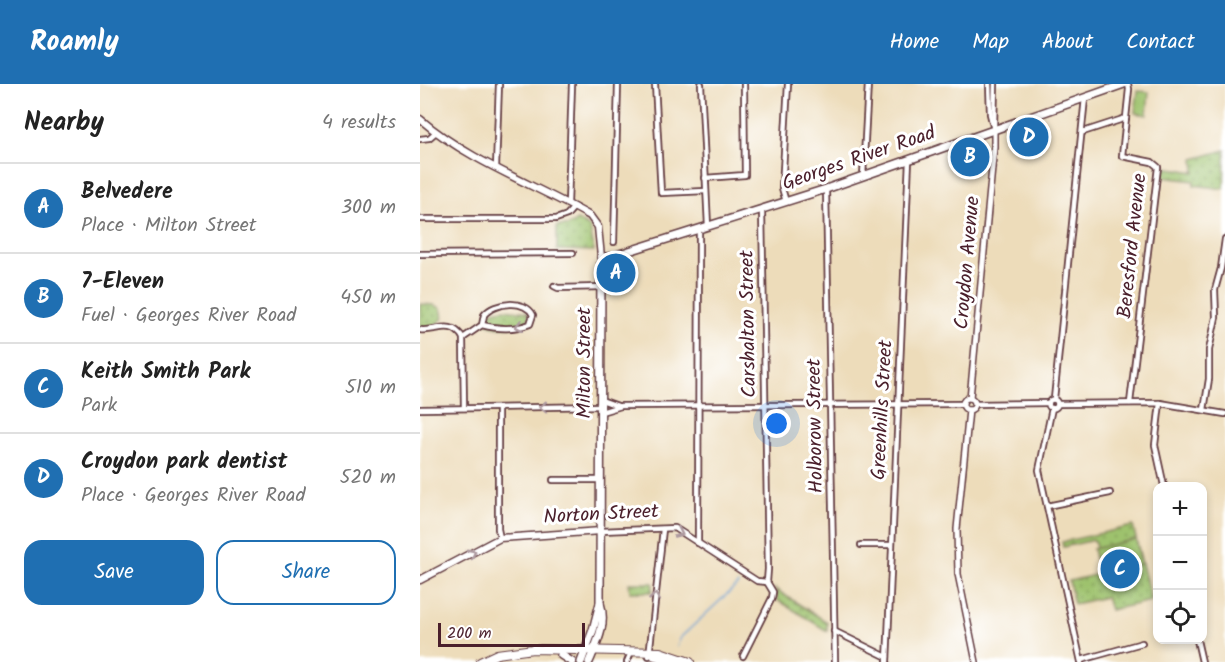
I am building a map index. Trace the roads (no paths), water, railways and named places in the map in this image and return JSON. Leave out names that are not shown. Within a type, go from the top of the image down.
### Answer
[{"type":"highway","points":[[482,662],[497,654],[520,650],[629,659],[649,653],[676,662]]},
{"type":"highway","points":[[482,662],[512,655],[588,656],[649,653],[668,654],[690,662]]},
{"type":"main road","name":"Georges River Road","points":[[602,257],[610,257],[826,189],[1126,84]]},
{"type":"main road","name":"Milton Street","points":[[420,119],[436,132],[496,169],[571,205],[596,221],[600,234],[602,257],[600,603],[588,656]]},
{"type":"main road","name":"Norton Street","points":[[420,580],[500,538],[601,531]]},
{"type":"main road","points":[[561,655],[572,662]]},
{"type":"street","points":[[496,169],[499,84]]},
{"type":"street","points":[[420,219],[556,219],[567,215],[571,205],[572,84]]},
{"type":"street","points":[[614,242],[618,84]]},
{"type":"street","points":[[655,84],[661,194],[706,192]]},
{"type":"street","points":[[701,84],[708,226]]},
{"type":"street","points":[[705,178],[745,176],[744,84]]},
{"type":"street","points":[[786,202],[782,188],[788,84]]},
{"type":"street","points":[[863,176],[868,84]]},
{"type":"street","name":"Croydon Avenue","points":[[989,84],[990,114],[994,130]]},
{"type":"street","name":"Croydon Avenue","points":[[970,398],[994,147],[995,84]]},
{"type":"street","name":"Beresford Avenue","points":[[1126,84],[1126,118],[1122,156],[1152,162],[1158,167],[1130,403]]},
{"type":"street","points":[[1085,98],[1056,407],[1052,408],[1039,470],[1081,661],[1143,643]]},
{"type":"street","points":[[1083,132],[1126,118]]},
{"type":"street","points":[[420,139],[429,138],[436,132]]},
{"type":"street","name":"Greenhills Street","points":[[887,660],[909,160]]},
{"type":"street","name":"Holborow Street","points":[[826,189],[835,662]]},
{"type":"street","name":"Carshalton Street","points":[[762,209],[767,582]]},
{"type":"street","points":[[698,543],[699,229]]},
{"type":"street","points":[[1204,410],[1209,379],[1209,350],[1216,317],[1215,290],[1225,238]]},
{"type":"street","points":[[420,254],[573,253]]},
{"type":"street","points":[[554,286],[558,288],[602,287]]},
{"type":"street","points":[[463,338],[482,325],[484,315],[495,306],[521,306],[528,308],[533,315],[530,324],[517,328],[501,329],[482,325]]},
{"type":"street","points":[[420,330],[445,326],[460,333],[463,338],[464,408]]},
{"type":"street","points":[[963,404],[964,400],[970,398],[975,404]]},
{"type":"street","points":[[975,404],[1056,401],[1160,403],[1225,414]]},
{"type":"street","points":[[1048,403],[1052,408]]},
{"type":"street","points":[[1160,403],[1155,445],[1163,482]]},
{"type":"street","points":[[420,409],[963,404]]},
{"type":"street","points":[[963,404],[964,408],[969,410]]},
{"type":"street","points":[[969,410],[974,408],[975,404]]},
{"type":"street","points":[[601,406],[621,406]]},
{"type":"street","points":[[498,408],[498,529],[500,538]]},
{"type":"street","points":[[969,410],[957,529],[958,574],[976,662]]},
{"type":"street","points":[[553,480],[601,480]]},
{"type":"street","points":[[1047,506],[1110,493]]},
{"type":"street","name":"Norton Street","points":[[601,531],[675,528],[757,581],[767,582]]},
{"type":"street","points":[[649,653],[663,529]]},
{"type":"street","points":[[861,545],[891,545]]},
{"type":"street","points":[[742,656],[769,605],[773,592],[767,582]]},
{"type":"street","points":[[834,631],[887,660]]},
{"type":"street","points":[[1198,644],[1202,662]]},
{"type":"waterway","points":[[677,646],[681,637],[738,584]]},
{"type":"place","name":"Croydon park dentist","points":[[1029,137]]},
{"type":"place","name":"7-Eleven","points":[[970,157]]},
{"type":"place","name":"Belvedere","points":[[616,273]]},
{"type":"place","name":"Keith Smith Park","points":[[1120,569]]}]
